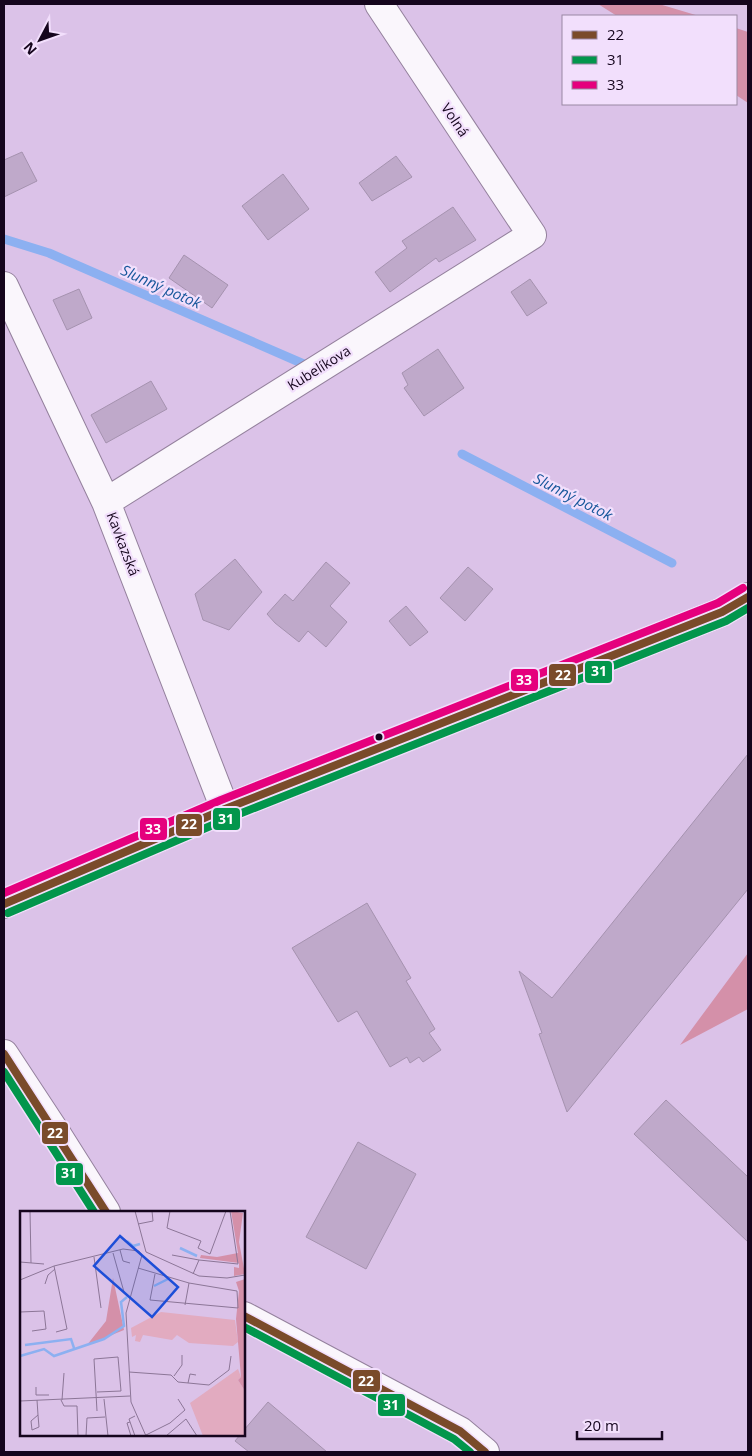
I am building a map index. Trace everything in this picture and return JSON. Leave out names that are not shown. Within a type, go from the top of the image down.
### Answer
[{"type":"street","name":"Volná","points":[[379,4],[532,235]]},
{"type":"street","name":"Kubelíkova","points":[[106,502],[532,235]]},
{"type":"street","name":"Kavkazská","points":[[4,286],[106,502],[225,809]]},
{"type":"street","points":[[4,904],[225,809],[722,612],[748,597]]},
{"type":"street","points":[[4,1054],[105,1211]]},
{"type":"street","points":[[245,1317],[460,1431],[486,1452]]},
{"type":"shaded area","points":[[598,4],[659,4],[696,15],[615,15]]},
{"type":"shaded area","points":[[737,28],[748,32],[748,103],[737,96]]},
{"type":"shaded area","points":[[748,953],[748,1009],[680,1045]]},
{"type":"building","points":[[22,152],[37,181],[4,197],[4,160]]},
{"type":"building","points":[[396,156],[412,177],[372,201],[359,183]]},
{"type":"building","points":[[283,174],[309,209],[268,240],[242,206]]},
{"type":"building","points":[[453,207],[476,240],[439,262],[436,258],[390,292],[375,272],[407,248],[402,241]]},
{"type":"building","points":[[184,255],[228,285],[212,308],[169,278]]},
{"type":"building","points":[[530,279],[547,303],[527,316],[511,292]]},
{"type":"building","points":[[79,289],[92,318],[67,330],[53,300]]},
{"type":"building","points":[[438,349],[464,388],[424,416],[404,388],[408,385],[402,373]]},
{"type":"building","points":[[151,381],[167,409],[106,443],[91,415]]},
{"type":"building","points":[[235,559],[262,592],[229,630],[203,620],[195,594]]},
{"type":"building","points":[[326,562],[350,583],[330,606],[347,622],[326,647],[308,631],[299,642],[275,623],[267,614],[285,594],[293,601]]},
{"type":"building","points":[[468,567],[493,589],[465,621],[440,598]]},
{"type":"building","points":[[406,606],[428,632],[410,646],[389,621]]},
{"type":"building","points":[[748,754],[748,889],[567,1112],[539,1034],[542,1033],[519,971],[552,998]]},
{"type":"building","points":[[367,903],[411,978],[406,981],[435,1029],[429,1033],[441,1050],[423,1062],[419,1057],[410,1063],[407,1057],[390,1067],[357,1011],[338,1022],[292,948]]},
{"type":"building","points":[[666,1100],[748,1177],[748,1242],[634,1134]]},
{"type":"building","points":[[358,1142],[416,1174],[366,1269],[306,1237]]},
{"type":"building","points":[[268,1402],[327,1452],[249,1452],[235,1441],[239,1436],[245,1436],[245,1429]]},
{"type":"waterway","name":"Slunný potok","points":[[4,239],[49,253],[306,365]]},
{"type":"waterway","name":"Slunný potok","points":[[462,454],[672,563]]},
{"type":"transit line","name":"33","points":[[4,893],[221,800],[718,603],[743,588]]},
{"type":"transit line","name":"22","points":[[4,904],[225,809],[722,612],[748,597]]},
{"type":"transit line","name":"31","points":[[8,913],[229,818],[726,621],[748,608]]},
{"type":"transit line","name":"22","points":[[4,1054],[105,1211]]},
{"type":"transit line","name":"31","points":[[4,1072],[93,1211]]},
{"type":"transit line","name":"22","points":[[245,1317],[460,1431],[485,1452]]},
{"type":"transit line","name":"31","points":[[245,1328],[454,1439],[470,1452]]}]
